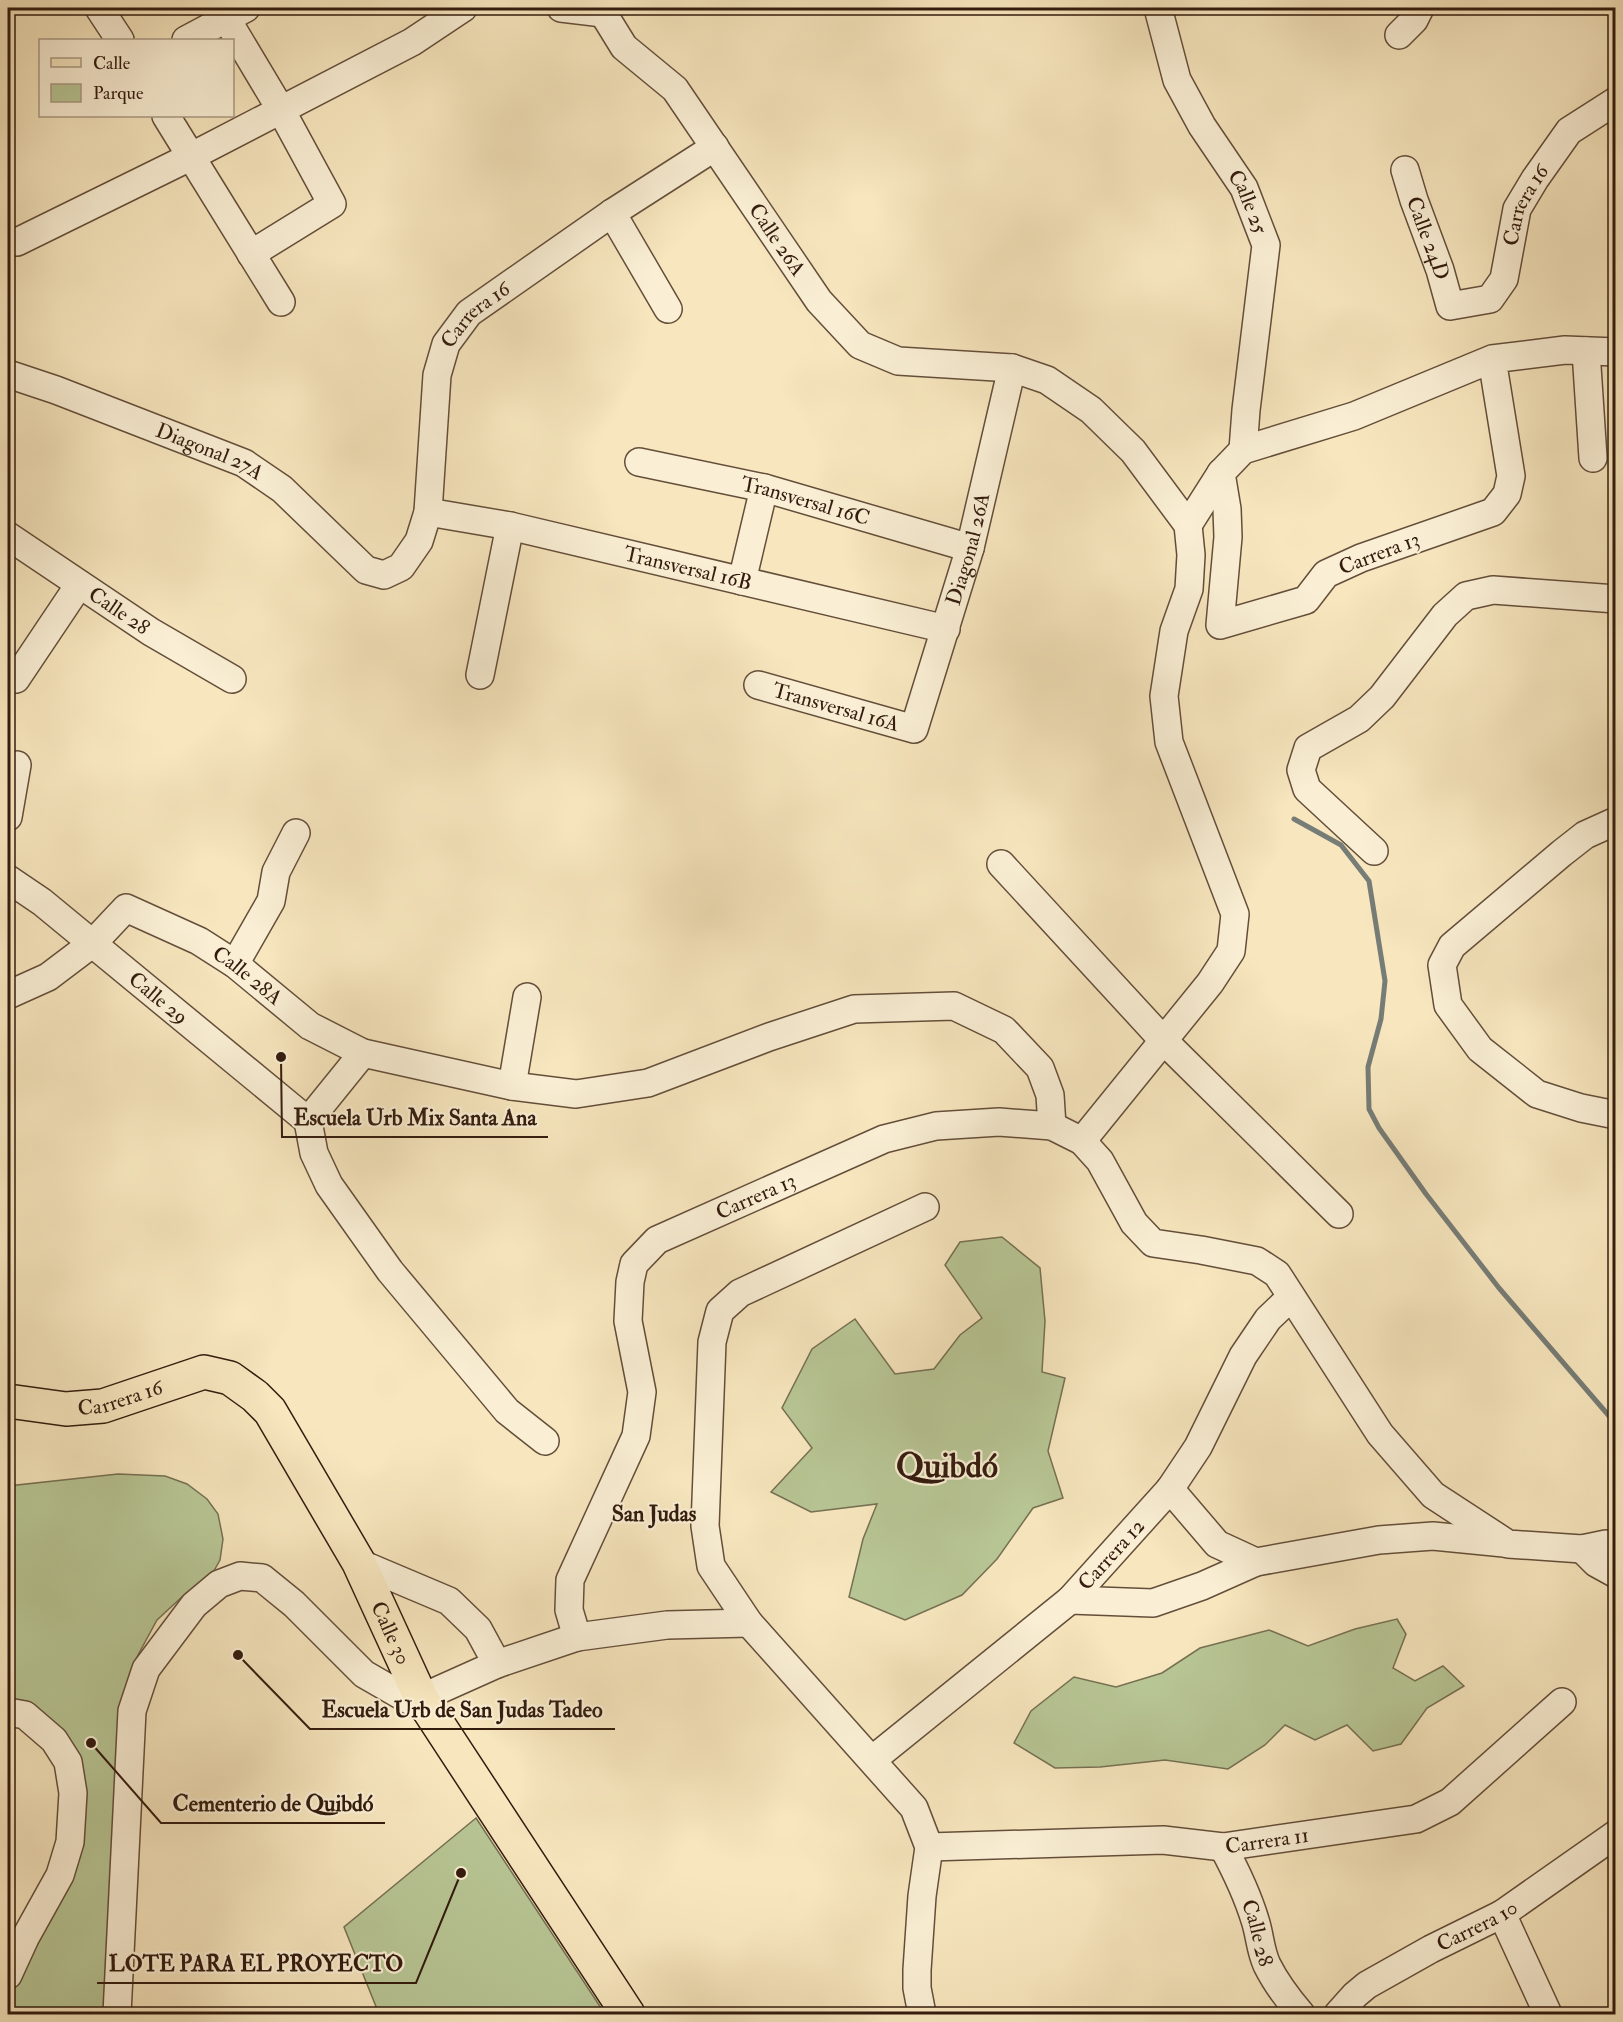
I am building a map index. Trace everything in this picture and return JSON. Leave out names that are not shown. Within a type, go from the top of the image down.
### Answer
[{"type":"main road","name":"Carrera 16","points":[[8,1401],[66,1409],[103,1406],[204,1372],[230,1378]]},
{"type":"main road","name":"Calle 30","points":[[230,1378],[255,1396],[270,1411],[359,1563],[426,1705],[628,2014]]},
{"type":"street","points":[[99,8],[119,39]]},
{"type":"street","points":[[17,242],[190,157],[412,42],[463,8]]},
{"type":"street","points":[[561,8],[604,10]]},
{"type":"street","name":"Calle 25","points":[[1158,8],[1177,80],[1202,126],[1245,188],[1266,245],[1243,450]]},
{"type":"street","points":[[1399,35],[1414,20],[1420,8]]},
{"type":"street","name":"Calle 26A","points":[[604,10],[624,47],[675,89],[819,301],[860,345],[897,360],[1012,368],[1047,380],[1091,410],[1132,451],[1188,525]]},
{"type":"street","points":[[188,39],[236,13],[281,110],[332,204],[251,254]]},
{"type":"street","name":"Carrera 16","points":[[1450,306],[1490,298],[1504,279],[1517,209],[1535,179],[1569,131],[1616,101]]},
{"type":"street","points":[[167,117],[281,302]]},
{"type":"street","name":"Carrera 16","points":[[384,575],[401,567],[419,541],[428,512],[437,375],[446,344],[470,313],[612,213],[715,147]]},
{"type":"street","name":"Calle 24D","points":[[1405,170],[1413,200],[1440,270],[1450,306]]},
{"type":"street","points":[[612,213],[668,309]]},
{"type":"street","points":[[1082,1141],[1210,983],[1231,951],[1235,914],[1169,742],[1164,696],[1174,631],[1189,589],[1191,555],[1188,525],[1221,473],[1243,450],[1354,416],[1492,359],[1565,350],[1616,352]]},
{"type":"street","points":[[1587,351],[1593,458]]},
{"type":"street","name":"Carrera 13","points":[[1221,473],[1227,509],[1228,537],[1220,625],[1306,600],[1326,574],[1361,558],[1493,512],[1506,494],[1511,476],[1492,359]]},
{"type":"street","name":"Diagonal 26A","points":[[914,729],[970,548],[1012,368]]},
{"type":"street","name":"Diagonal 27A","points":[[8,374],[56,390],[244,463],[282,489],[366,570],[384,575]]},
{"type":"street","name":"Transversal 16C","points":[[639,462],[764,488],[970,548]]},
{"type":"street","points":[[742,581],[764,488]]},
{"type":"street","name":"Transversal 16B","points":[[428,512],[510,526],[946,629]]},
{"type":"street","points":[[480,675],[510,526]]},
{"type":"street","name":"Calle 28","points":[[8,536],[151,632],[232,679]]},
{"type":"street","points":[[16,679],[79,585]]},
{"type":"street","points":[[1374,851],[1307,789],[1302,770],[1308,748],[1359,719],[1382,697],[1445,615],[1467,596],[1493,590],[1616,599]]},
{"type":"street","name":"Transversal 16A","points":[[758,685],[914,729]]},
{"type":"street","points":[[8,817],[17,765]]},
{"type":"street","points":[[1616,821],[1585,835],[1562,853],[1452,946],[1443,965],[1448,1005],[1480,1049],[1537,1094],[1581,1108],[1616,1115]]},
{"type":"street","points":[[235,964],[271,901],[276,872],[296,833]]},
{"type":"street","points":[[1001,864],[1164,1041],[1339,1214]]},
{"type":"street","name":"Calle 29","points":[[8,879],[42,902],[308,1121]]},
{"type":"street","name":"Calle 28A","points":[[93,944],[126,908],[199,941],[235,964],[310,1026],[363,1053],[512,1086],[576,1094],[648,1083],[769,1037],[854,1009],[954,1006],[1004,1030],[1040,1068],[1050,1095],[1052,1126]]},
{"type":"street","points":[[8,995],[48,977],[93,944]]},
{"type":"street","points":[[512,1086],[527,997]]},
{"type":"street","points":[[363,1053],[308,1121],[314,1153],[329,1185],[390,1271],[507,1411],[544,1441]]},
{"type":"street","name":"Carrera 13","points":[[577,1637],[569,1610],[570,1580],[636,1436],[642,1392],[628,1321],[630,1282],[634,1264],[657,1240],[884,1139],[936,1126],[999,1122],[1052,1126]]},
{"type":"street","points":[[1052,1126],[1082,1141],[1100,1161],[1134,1223],[1153,1243],[1257,1261],[1277,1274],[1380,1434],[1433,1495],[1508,1544]]},
{"type":"street","points":[[922,2014],[917,1970],[922,1896],[929,1847],[914,1808],[749,1623],[711,1566],[705,1526],[712,1342],[720,1311],[740,1293],[925,1207]]},
{"type":"street","name":"Carrera 12","points":[[872,1760],[1070,1600],[1170,1489],[1198,1447],[1243,1356],[1268,1319],[1291,1297]]},
{"type":"street","points":[[1170,1489],[1218,1544],[1256,1562]]},
{"type":"street","points":[[1070,1600],[1153,1603],[1202,1586],[1256,1562],[1379,1540],[1433,1536],[1605,1551]]},
{"type":"street","points":[[359,1563],[449,1601],[478,1629],[497,1664]]},
{"type":"street","points":[[117,2014],[132,1711],[146,1669],[194,1605],[219,1584],[240,1576],[262,1578],[294,1604],[364,1674],[426,1705],[497,1664],[577,1637],[667,1625],[749,1623]]},
{"type":"street","name":"Carrera 11","points":[[929,1847],[1163,1840],[1223,1847],[1416,1819],[1450,1802],[1562,1702]]},
{"type":"street","points":[[8,1712],[25,1715],[54,1740],[68,1762],[73,1793],[70,1842],[60,1875],[25,1938],[8,1975]]},
{"type":"street","name":"Carrera 10","points":[[1338,2014],[1355,1995],[1387,1972],[1502,1914],[1616,1834]]},
{"type":"street","name":"Calle 28","points":[[1223,1847],[1251,1906],[1267,1965],[1277,1984],[1301,2014]]},
{"type":"street","points":[[1502,1914],[1548,2014]]},
{"type":"green space","points":[[1002,1237],[1040,1268],[1045,1321],[1042,1372],[1065,1378],[1048,1451],[1063,1498],[1033,1508],[997,1559],[962,1595],[905,1620],[849,1597],[863,1539],[877,1504],[811,1512],[771,1492],[812,1448],[782,1408],[812,1349],[855,1319],[895,1374],[934,1369],[960,1335],[982,1318],[945,1265],[960,1242]]},
{"type":"green space","points":[[118,1474],[165,1476],[187,1484],[207,1499],[218,1514],[223,1539],[220,1560],[211,1576],[184,1595],[157,1620],[138,1655],[124,1694],[110,2014],[8,2014],[8,1993],[33,1939],[82,1788],[8,1701],[8,1486]]},
{"type":"green space","points":[[1397,1619],[1406,1634],[1393,1668],[1415,1681],[1443,1666],[1464,1686],[1427,1708],[1401,1744],[1373,1751],[1347,1725],[1315,1740],[1285,1725],[1265,1745],[1228,1769],[1165,1760],[1100,1767],[1055,1768],[1014,1743],[1031,1711],[1074,1677],[1116,1687],[1162,1673],[1200,1648],[1269,1630],[1308,1646],[1355,1629]]},
{"type":"green space","points":[[476,1818],[605,2014],[379,2014],[344,1927]]},
{"type":"waterway","points":[[1294,819],[1341,845],[1369,881],[1385,981],[1381,1019],[1368,1067],[1369,1109],[1379,1128],[1426,1194],[1499,1288],[1616,1424]]},
{"type":"place","name":"Escuela Urb Mix Santa Ana","points":[[281,1057]]},
{"type":"place","name":"Escuela Urb de San Judas Tadeo","points":[[238,1655]]},
{"type":"place","name":"Cementerio de Quibdó","points":[[91,1743]]},
{"type":"place","name":"LOTE PARA EL PROYECTO","points":[[461,1873]]},
{"type":"district","name":"Quibdó","points":[[947,1465]]},
{"type":"district","name":"San Judas","points":[[654,1513]]}]
